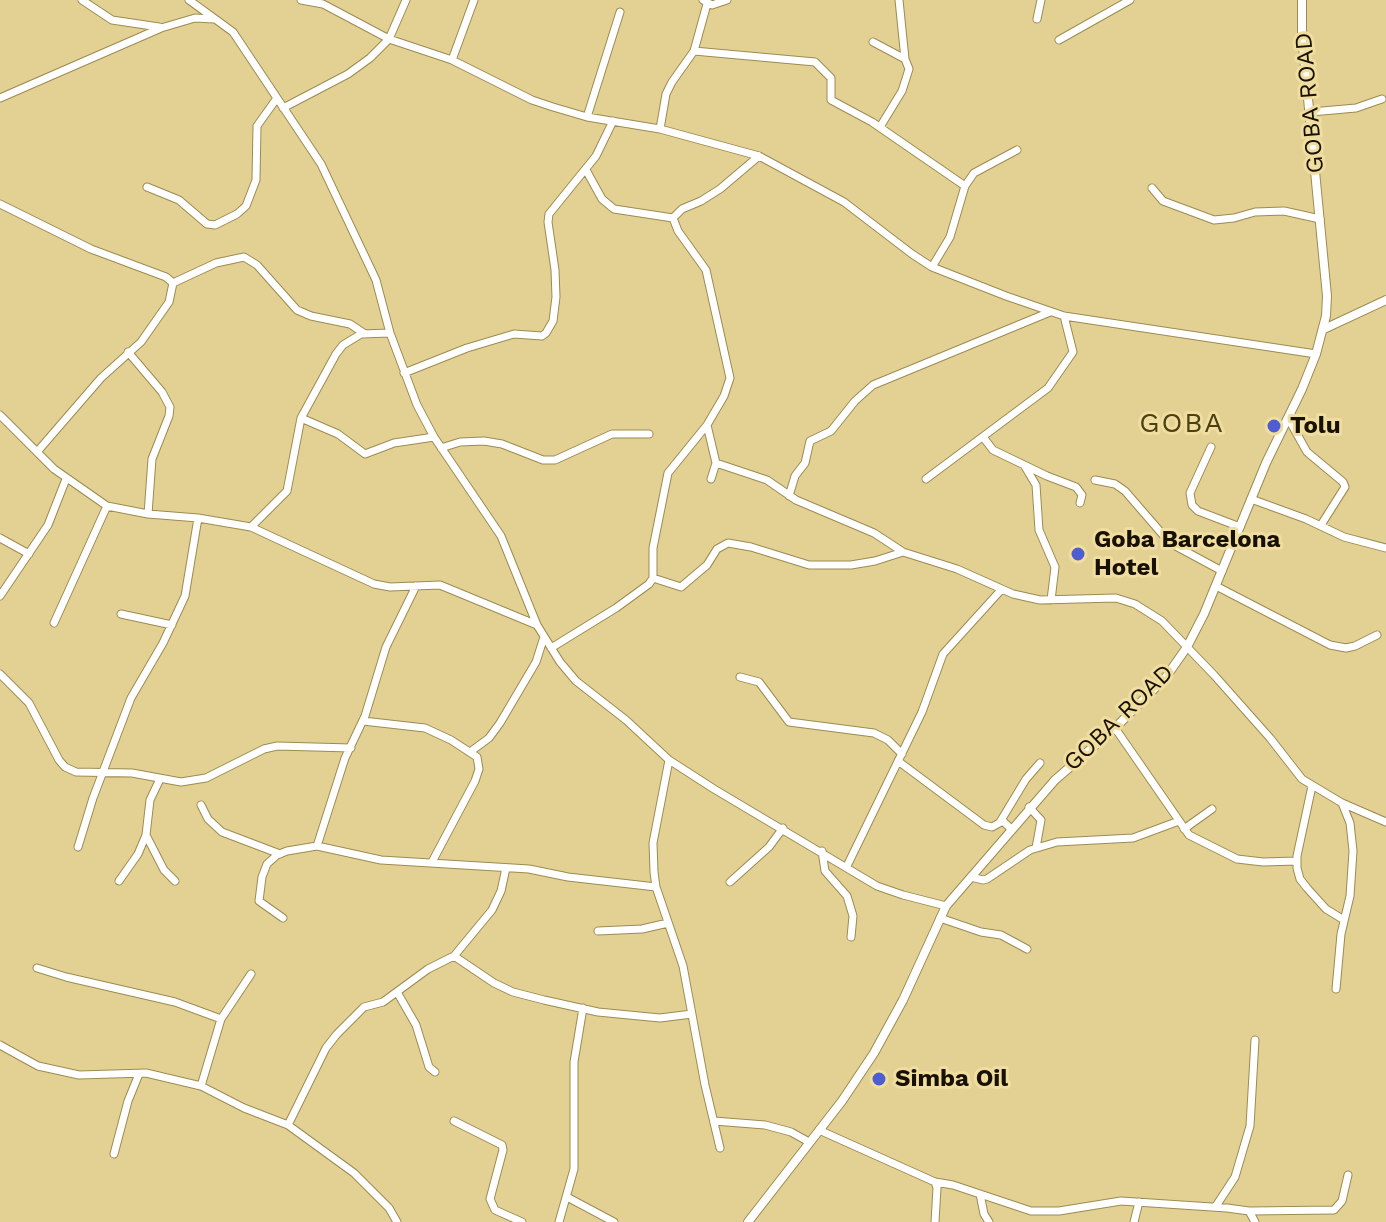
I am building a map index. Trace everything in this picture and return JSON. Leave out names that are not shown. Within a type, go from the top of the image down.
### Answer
[{"type":"street","points":[[82,0],[112,20],[161,28]]},
{"type":"street","points":[[189,0],[220,21],[243,46],[321,164],[376,280],[404,373],[434,437],[501,536],[537,625],[576,681],[626,720],[669,760],[877,886],[946,906]]},
{"type":"street","points":[[301,0],[323,4],[389,39],[452,60],[532,100],[587,117],[660,129],[759,156],[844,202],[932,267],[1050,312],[1316,354]]},
{"type":"street","points":[[283,108],[348,74],[389,39],[406,0]]},
{"type":"street","points":[[452,60],[474,0]]},
{"type":"street","points":[[660,129],[666,94],[694,51],[705,2],[727,0]]},
{"type":"street","points":[[880,127],[909,69],[905,59],[899,0]]},
{"type":"street","points":[[1037,19],[1041,0]]},
{"type":"street","points":[[1059,40],[1130,0]]},
{"type":"street","name":"GOBA ROAD","points":[[748,1222],[874,1053],[903,1000],[946,906],[1029,807],[1166,677],[1187,647],[1216,586],[1324,329],[1327,296],[1302,36],[1302,0]]},
{"type":"street","points":[[587,117],[620,12]]},
{"type":"street","points":[[0,98],[161,28],[195,18],[207,17],[220,21]]},
{"type":"street","points":[[873,42],[905,59]]},
{"type":"street","points":[[694,51],[815,62],[831,78],[831,100],[880,127],[965,186]]},
{"type":"street","points":[[147,187],[179,200],[207,224],[215,225],[237,214],[246,206],[256,180],[257,126],[277,98]]},
{"type":"street","points":[[1311,112],[1356,108],[1382,99]]},
{"type":"street","points":[[404,373],[467,348],[514,334],[542,336],[546,333],[553,321],[556,297],[549,214],[586,170],[613,121]]},
{"type":"street","points":[[932,267],[950,237],[965,186],[974,173],[1017,150]]},
{"type":"street","points":[[673,218],[682,209],[720,189],[759,156]]},
{"type":"street","points":[[586,170],[602,199],[614,209],[673,218]]},
{"type":"street","points":[[1152,188],[1163,201],[1214,220],[1255,212],[1284,211],[1320,219]]},
{"type":"street","points":[[0,204],[91,249],[166,277],[173,283]]},
{"type":"street","points":[[551,648],[649,584],[653,578],[653,548],[665,480],[673,465],[707,425],[728,389],[728,366],[706,270],[678,231],[673,218]]},
{"type":"street","points":[[173,283],[216,263],[244,257],[257,265],[304,314],[350,324],[365,334]]},
{"type":"street","points":[[37,452],[101,378],[156,324],[169,302],[173,283]]},
{"type":"street","points":[[1324,329],[1386,300]]},
{"type":"street","points":[[789,496],[795,476],[805,463],[810,441],[831,431],[855,401],[873,385],[1050,312]]},
{"type":"street","points":[[926,479],[1048,388],[1070,359],[1073,345],[1064,316]]},
{"type":"street","points":[[251,527],[287,491],[301,418],[343,345],[365,334],[390,333]]},
{"type":"street","points":[[128,352],[162,392],[170,407],[152,459],[148,514]]},
{"type":"street","points":[[0,415],[66,479],[107,506],[251,527],[374,584],[440,585],[537,625]]},
{"type":"street","points":[[301,418],[338,434],[365,454],[394,443],[434,437]]},
{"type":"street","points":[[1288,418],[1307,452],[1345,487],[1321,525]]},
{"type":"street","points":[[707,425],[716,463],[711,479]]},
{"type":"street","points":[[441,448],[460,442],[484,441],[502,444],[543,460],[555,460],[612,434],[649,434]]},
{"type":"street","points":[[983,437],[993,450],[1076,487],[1082,495],[1080,503]]},
{"type":"street","points":[[1211,447],[1190,493],[1192,505],[1198,511],[1240,527]]},
{"type":"street","points":[[716,463],[757,476],[811,508],[874,533],[903,552],[947,565],[1001,590],[1025,598],[1127,600],[1162,621],[1270,738],[1288,765],[1302,779],[1342,803],[1386,822]]},
{"type":"street","points":[[1024,465],[1036,485],[1038,525],[1055,567],[1051,600]]},
{"type":"street","points":[[0,596],[48,525],[66,479]]},
{"type":"street","points":[[1095,480],[1115,484],[1125,491],[1170,543],[1222,571]]},
{"type":"street","points":[[1251,499],[1321,525],[1344,537],[1386,548]]},
{"type":"street","points":[[54,623],[107,506]]},
{"type":"street","points":[[78,847],[139,681],[172,625],[189,581],[198,518]]},
{"type":"street","points":[[0,538],[29,554]]},
{"type":"street","points":[[653,578],[681,587],[707,565],[717,549],[728,543],[820,566],[875,561],[903,552]]},
{"type":"street","points":[[317,846],[363,721],[386,647],[416,586]]},
{"type":"street","points":[[1216,586],[1330,645],[1355,646],[1377,635]]},
{"type":"street","points":[[847,866],[922,712],[943,654],[1001,590]]},
{"type":"street","points":[[121,614],[172,625]]},
{"type":"street","points":[[470,752],[489,738],[500,723],[536,662],[544,637]]},
{"type":"street","points":[[0,674],[29,703],[65,767],[88,774],[132,773],[181,782],[206,778],[264,749],[277,746],[351,748]]},
{"type":"street","points":[[740,677],[759,682],[789,722],[874,733],[888,740],[900,758],[984,825],[992,827],[1000,822],[1026,779],[1040,763]]},
{"type":"street","points":[[363,721],[425,728],[451,740],[479,762],[475,781],[432,862]]},
{"type":"street","points":[[1115,728],[1195,840],[1237,859],[1297,861]]},
{"type":"street","points":[[669,760],[653,843],[656,887],[683,966],[720,1148]]},
{"type":"street","points":[[119,881],[138,854],[146,835],[150,800],[160,779]]},
{"type":"street","points":[[1312,786],[1297,861],[1300,879],[1326,909],[1344,920]]},
{"type":"street","points":[[1336,989],[1350,896],[1353,851],[1350,823],[1342,803]]},
{"type":"street","points":[[201,805],[208,819],[222,832],[280,854]]},
{"type":"street","points":[[1029,807],[1041,820],[1036,848]]},
{"type":"street","points":[[971,877],[987,879],[1036,848],[1057,842],[1133,838],[1182,825],[1212,809]]},
{"type":"street","points":[[1000,822],[1005,822],[1011,829]]},
{"type":"street","points":[[730,882],[769,847],[783,828]]},
{"type":"street","points":[[146,835],[164,870],[175,881]]},
{"type":"street","points":[[283,918],[259,901],[267,864],[280,854],[317,846],[381,860],[506,868],[656,887]]},
{"type":"street","points":[[822,851],[825,871],[847,896],[853,916],[851,937]]},
{"type":"street","points":[[288,1125],[326,1048],[364,1007],[383,1002],[428,969],[454,956],[492,910],[506,868]]},
{"type":"street","points":[[940,918],[968,929],[1001,935],[1027,949]]},
{"type":"street","points":[[598,931],[642,929],[668,923]]},
{"type":"street","points":[[454,956],[513,992],[598,1012],[660,1018],[692,1014]]},
{"type":"street","points":[[37,968],[175,1002],[221,1019]]},
{"type":"street","points":[[201,1086],[221,1019],[251,974]]},
{"type":"street","points":[[397,992],[416,1025],[429,1067],[435,1072]]},
{"type":"street","points":[[559,1222],[574,1169],[574,1062],[583,1008]]},
{"type":"street","points":[[1216,1206],[1235,1177],[1250,1126],[1255,1040]]},
{"type":"street","points":[[0,1045],[38,1066],[79,1075],[139,1074],[170,1077],[201,1086],[244,1108],[288,1125],[354,1173],[389,1208],[397,1222]]},
{"type":"street","points":[[114,1154],[128,1101],[139,1074]]},
{"type":"street","points":[[454,1121],[502,1145],[490,1199],[495,1210],[522,1222]]},
{"type":"street","points":[[714,1121],[765,1125],[791,1132],[809,1142]]},
{"type":"street","points":[[819,1130],[935,1182],[1042,1212],[1121,1201],[1216,1206],[1249,1211],[1334,1210],[1342,1201],[1348,1175]]},
{"type":"street","points":[[935,1182],[935,1222]]},
{"type":"street","points":[[980,1194],[989,1222]]},
{"type":"street","points":[[567,1197],[614,1222]]},
{"type":"street","points":[[1134,1222],[1139,1202]]},
{"type":"street","points":[[1249,1211],[1255,1222]]},
{"type":"place","name":"Tolu","points":[[1274,426]]},
{"type":"place","name":"Goba Barcelona Hotel","points":[[1078,554]]},
{"type":"place","name":"Simba Oil","points":[[879,1079]]},
{"type":"district","name":"GOBA","points":[[1182,424]]}]
